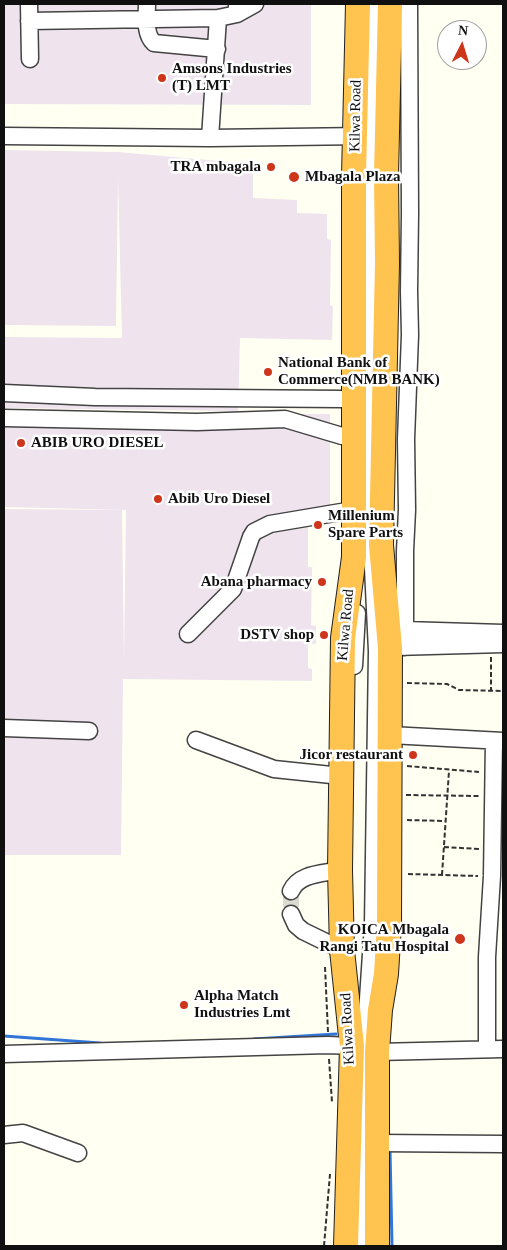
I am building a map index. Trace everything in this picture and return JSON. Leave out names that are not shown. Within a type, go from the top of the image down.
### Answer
[{"type":"highway","name":"Kilwa Road","points":[[346,1246],[364,1052],[380,1010],[386,974],[390,682],[400,642],[381,545],[387,263],[371,135],[358,4]]},
{"type":"highway","name":"Kilwa Road","points":[[377,1246],[376,1143],[364,1052],[342,950],[340,870],[342,638],[354,557],[354,176],[371,135],[390,4]]},
{"type":"street","points":[[29,4],[30,60]]},
{"type":"street","points":[[29,21],[147,11],[218,18],[237,9],[255,4]]},
{"type":"street","points":[[362,1246],[364,1052],[373,924],[377,651],[373,568],[368,536],[372,4]]},
{"type":"street","points":[[400,642],[407,510],[406,439],[410,335],[408,291],[410,213],[409,4]]},
{"type":"street","points":[[147,11],[148,34],[154,43],[216,49]]},
{"type":"street","points":[[210,138],[218,18]]},
{"type":"street","points":[[4,136],[210,138],[371,135]]},
{"type":"street","points":[[4,393],[95,397],[342,399]]},
{"type":"street","points":[[4,418],[197,422],[285,419],[342,436]]},
{"type":"street","points":[[188,634],[232,589],[254,532],[270,524],[353,510]]},
{"type":"street","points":[[364,1052],[357,1005],[350,924],[354,651],[361,568],[368,536]]},
{"type":"street","points":[[400,642],[503,634]]},
{"type":"street","points":[[400,642],[497,645]]},
{"type":"street","points":[[4,728],[90,731]]},
{"type":"street","points":[[4,1054],[328,1045],[364,1052],[495,1049],[488,957],[492,876],[493,773],[498,741],[390,735]]},
{"type":"street","points":[[196,740],[274,769],[341,776]]},
{"type":"street","points":[[291,891],[298,880],[340,870]]},
{"type":"street","points":[[291,914],[296,925],[303,931],[342,950]]},
{"type":"street","points":[[4,1134],[23,1133],[78,1154]]},
{"type":"street","points":[[376,1143],[503,1144]]},
{"type":"path","points":[[491,691],[497,645]]},
{"type":"path","points":[[390,682],[447,684],[456,689],[503,691]]},
{"type":"path","points":[[390,766],[493,773]]},
{"type":"path","points":[[442,875],[448,771]]},
{"type":"path","points":[[389,795],[493,796]]},
{"type":"path","points":[[389,819],[445,821]]},
{"type":"path","points":[[444,847],[492,849]]},
{"type":"path","points":[[388,874],[492,876]]},
{"type":"shaded area","name":"Amsons Industries (T) LMT","points":[[4,4],[311,4],[311,105],[4,104]]},
{"type":"shaded area","points":[[4,150],[118,152],[253,164],[253,198],[297,200],[297,213],[327,214],[327,239],[331,240],[330,305],[333,306],[332,340],[240,338],[238,411],[4,408],[4,337],[122,338],[118,178],[116,326],[4,325]]},
{"type":"shaded area","name":"Abib Uro Diesel","points":[[4,413],[330,414],[330,512],[308,517],[308,567],[312,567],[311,625],[316,626],[316,644],[308,644],[308,668],[312,669],[312,681],[123,679],[121,855],[4,855],[4,509],[122,510],[124,660],[126,510],[4,507]]},
{"type":"waterway","points":[[254,1039],[336,1034]]},
{"type":"waterway","points":[[4,1036],[100,1043]]},
{"type":"waterway","points":[[392,1246],[390,1150],[393,1150]]},
{"type":"tunnel","points":[[291,891],[291,914]]},
{"type":"place","name":"Amsons Industries (T) LMT","points":[[162,78]]},
{"type":"place","name":"TRA mbagala","points":[[271,167]]},
{"type":"place","name":"Mbagala Plaza","points":[[294,177]]},
{"type":"place","name":"National Bank of Commerce(NMB BANK)","points":[[268,372]]},
{"type":"place","name":"ABIB URO DIESEL","points":[[21,443]]},
{"type":"place","name":"Abib Uro Diesel","points":[[158,499]]},
{"type":"place","name":"Millenium Spare Parts","points":[[318,525]]},
{"type":"place","name":"Abana pharmacy","points":[[322,582]]},
{"type":"place","name":"DSTV shop","points":[[324,635]]},
{"type":"place","name":"Jicor restaurant","points":[[413,755]]},
{"type":"place","name":"KOICA Mbagala Rangi Tatu Hospital","points":[[460,939]]},
{"type":"place","name":"Alpha Match Industries Lmt","points":[[184,1005]]}]
